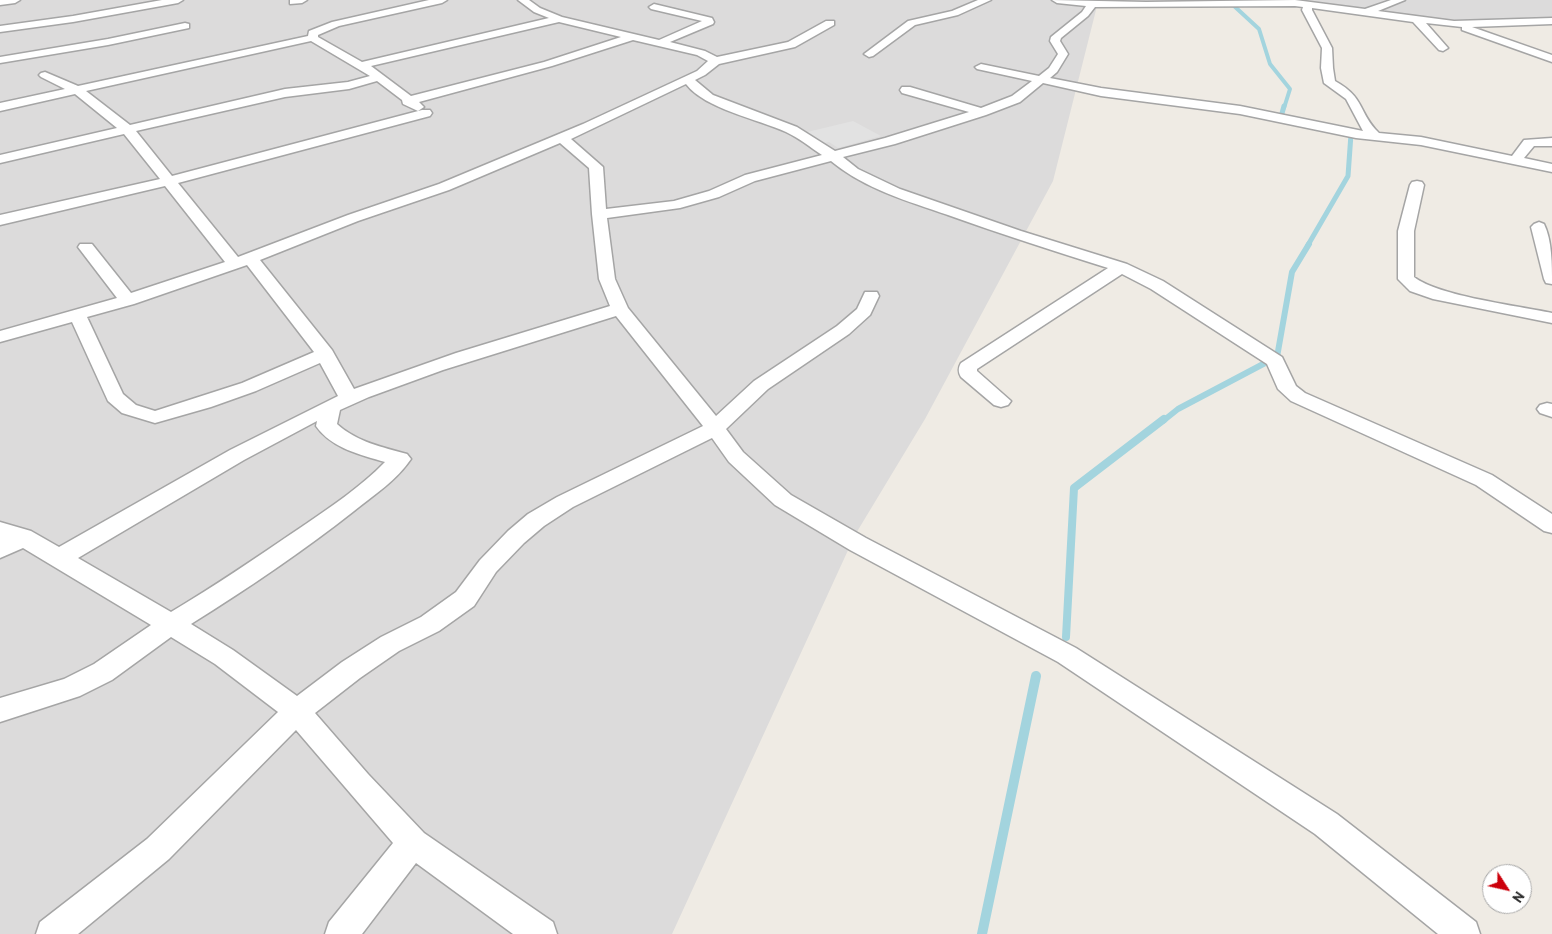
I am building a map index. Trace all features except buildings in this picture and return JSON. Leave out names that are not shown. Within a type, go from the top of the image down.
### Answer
[{"type":"street","points":[[0,2],[15,0]]},
{"type":"street","points":[[0,30],[178,0]]},
{"type":"street","points":[[313,38],[313,33],[336,24],[442,0]]},
{"type":"street","points":[[523,0],[537,10],[559,19],[701,53],[715,62]]},
{"type":"street","points":[[869,54],[912,23],[955,12],[986,0]]},
{"type":"street","points":[[1057,0],[1092,4],[1146,5],[1300,2],[1454,24],[1552,21]]},
{"type":"street","points":[[1366,12],[1400,0]]},
{"type":"street","points":[[1300,2],[1307,10],[1327,48],[1327,68],[1330,83],[1347,93],[1355,105],[1360,121],[1375,136]]},
{"type":"street","points":[[599,214],[675,206],[714,194],[750,178],[890,141],[1016,100],[1053,70],[1063,54],[1054,41],[1056,37],[1085,14],[1092,4]]},
{"type":"street","points":[[654,7],[708,20],[709,22],[660,44]]},
{"type":"street","points":[[362,65],[559,19]]},
{"type":"street","points":[[1416,19],[1443,48]]},
{"type":"street","points":[[0,338],[128,300],[242,261],[353,218],[453,184],[562,138],[688,79],[709,68],[715,62],[791,45],[830,22]]},
{"type":"street","points":[[1454,24],[1552,59]]},
{"type":"street","points":[[0,60],[185,26]]},
{"type":"street","points":[[407,101],[548,64],[632,37]]},
{"type":"street","points":[[0,107],[313,38],[362,65],[407,101],[426,113],[168,180],[0,220]]},
{"type":"street","points":[[981,67],[1100,92],[1240,110],[1298,124],[1421,141],[1552,168]]},
{"type":"street","points":[[0,710],[71,688],[103,672],[326,521],[383,477],[400,459],[364,449],[335,435],[326,426],[340,402],[325,354],[292,314],[168,180],[128,130],[77,90],[45,75]]},
{"type":"street","points":[[0,159],[285,93],[349,85],[378,77]]},
{"type":"street","points":[[688,79],[695,88],[709,98],[792,130],[833,156],[853,172],[896,192],[1121,268],[1157,285],[1275,361],[1285,384],[1298,397],[1484,480],[1552,525]]},
{"type":"street","points":[[906,90],[982,112]]},
{"type":"street","points":[[562,138],[596,167],[599,214],[607,279],[620,309],[736,457],[783,500],[858,544],[1067,656],[1326,824],[1448,928]]},
{"type":"street","points":[[1516,160],[1524,145],[1530,142],[1552,142]]},
{"type":"street","points":[[1418,185],[1406,231],[1406,279],[1416,287],[1440,295],[1552,318]]},
{"type":"street","points":[[1539,227],[1552,279]]},
{"type":"street","points":[[86,247],[128,300]]},
{"type":"street","points":[[1001,402],[968,373],[968,367],[1121,268]]},
{"type":"street","points":[[52,934],[158,849],[297,711],[358,665],[390,644],[430,624],[465,599],[488,566],[516,537],[536,520],[565,502],[715,428],[761,385],[844,330],[864,311],[871,296]]},
{"type":"street","points":[[58,558],[146,509],[210,469],[307,417],[340,402],[443,364],[620,309]]},
{"type":"street","points":[[77,314],[114,396],[129,410],[156,417],[249,386],[325,354]]},
{"type":"street","points":[[8,539],[58,558],[224,657],[297,711],[358,784],[413,843],[541,934]]},
{"type":"street","points":[[341,934],[413,843]]},
{"type":"shaded area","points":[[0,0],[1219,0],[1221,2],[1098,2],[1053,181],[925,419],[855,535],[672,934],[0,934]]},
{"type":"shaded area","points":[[1291,0],[1552,0],[1552,20],[1475,24]]},
{"type":"shaded area","points":[[853,121],[881,136],[838,148],[829,142],[820,144],[803,133]]},
{"type":"waterway","points":[[1233,5],[1259,29],[1270,64],[1290,89],[1284,108]]},
{"type":"waterway","points":[[1284,106],[1281,117],[1288,118]]},
{"type":"waterway","points":[[1308,245],[1348,176],[1351,134]]},
{"type":"waterway","points":[[1277,357],[1292,272],[1309,244]]},
{"type":"waterway","points":[[1163,421],[1178,409],[1267,362]]},
{"type":"waterway","points":[[1066,637],[1074,488],[1164,419]]},
{"type":"waterway","points":[[982,934],[1036,676]]}]
